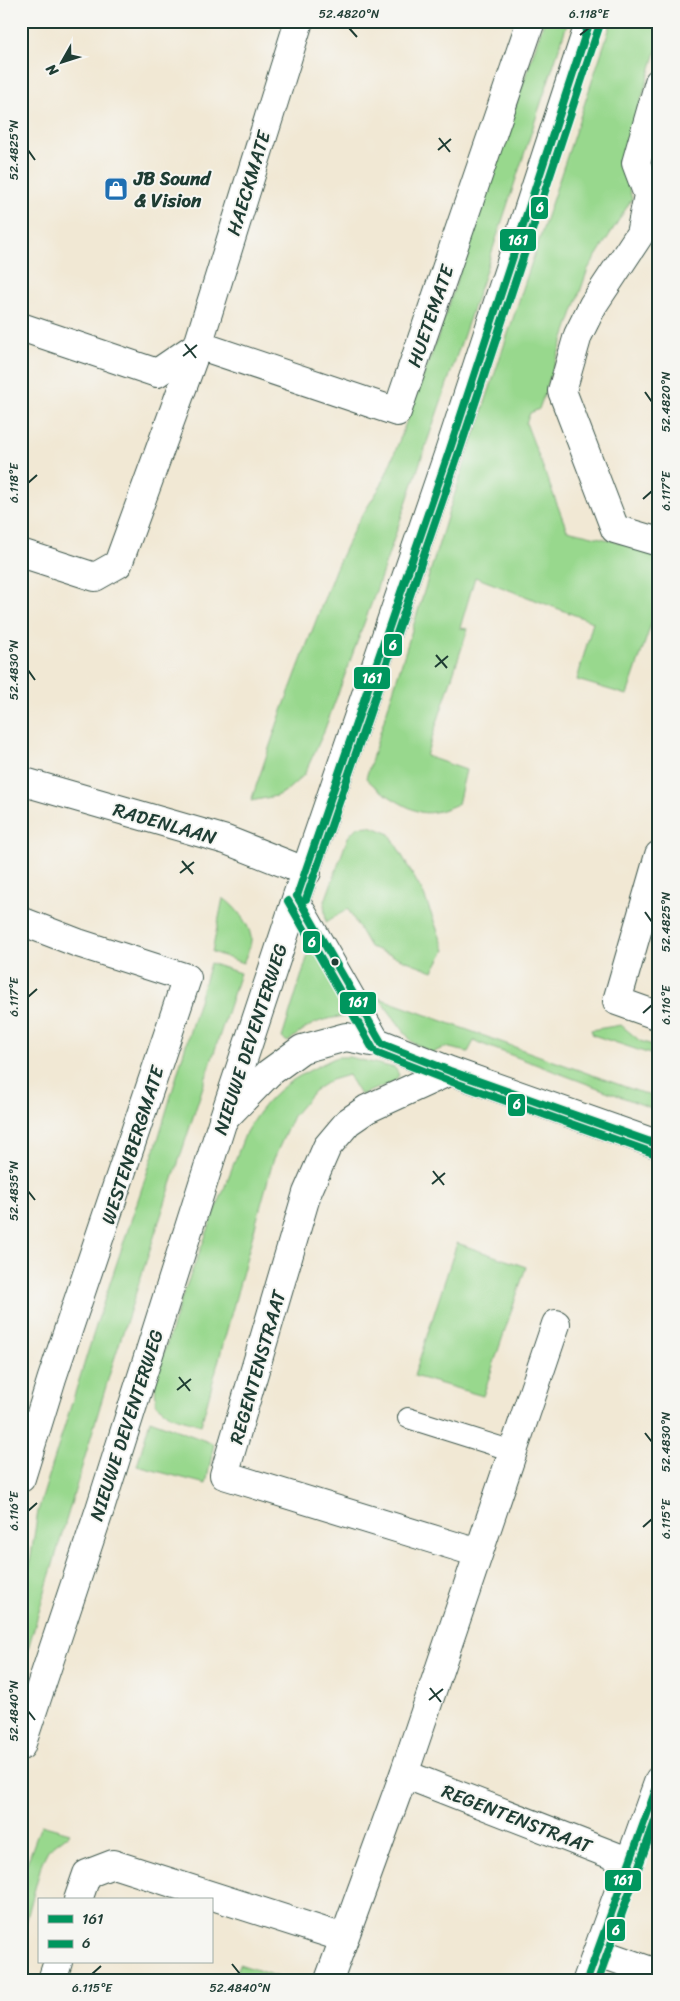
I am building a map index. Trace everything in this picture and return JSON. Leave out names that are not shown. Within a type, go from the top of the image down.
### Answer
[{"type":"street","name":"HAECKMATE","points":[[21,553],[95,577],[118,564],[198,345],[299,21]]},
{"type":"street","name":"HUETEMATE","points":[[198,345],[397,412],[531,21]]},
{"type":"street","name":"NIEUWE DEVENTERWEG","points":[[21,1746],[100,1509],[223,1120],[452,442],[590,21]]},
{"type":"street","points":[[659,82],[636,163],[648,195],[640,234],[593,306],[582,328],[562,391],[615,529],[659,542]]},
{"type":"street","points":[[21,327],[157,373],[198,345]]},
{"type":"street","name":"RADENLAAN","points":[[21,781],[226,840],[302,884]]},
{"type":"street","points":[[659,855],[617,1001],[659,1016]]},
{"type":"street","name":"WESTENBERGMATE","points":[[21,921],[78,943],[187,978],[52,1378],[21,1478]]},
{"type":"street","points":[[223,1120],[269,1074],[302,1049],[346,1037],[382,1044],[450,1071],[659,1145]]},
{"type":"street","name":"REGENTENSTRAAT","points":[[450,1071],[367,1109],[348,1122],[327,1147],[307,1193],[224,1475],[478,1553]]},
{"type":"street","points":[[330,1980],[404,1774],[556,1324]]},
{"type":"street","name":"REGENTENSTRAAT","points":[[404,1774],[630,1862]]},
{"type":"street","points":[[587,1980],[659,1780]]},
{"type":"street","points":[[79,1898],[87,1874],[112,1864],[344,1938]]},
{"type":"street","points":[[597,1952],[659,1974]]},
{"type":"street","points":[[52,1980],[57,1964]]},
{"type":"lane","points":[[302,884],[382,1044]]},
{"type":"lane","points":[[408,1418],[513,1452]]},
{"type":"green space","points":[[544,21],[568,21],[484,276],[376,591],[323,734],[304,775],[286,791],[276,796],[251,801],[280,716],[335,570],[356,525],[382,484],[395,452],[438,337]]},
{"type":"green space","points":[[612,21],[659,21],[659,42],[622,163],[632,199],[588,269],[539,409],[530,413],[526,423],[567,530],[639,547],[659,555],[659,601],[627,695],[577,680],[593,622],[475,577],[460,628],[468,629],[426,756],[466,770],[458,804],[444,810],[420,812],[391,798],[366,778],[449,511]]},
{"type":"green space","points":[[370,826],[390,834],[424,895],[445,950],[433,971],[370,947],[348,909],[326,922],[324,904],[348,837],[357,827]]},
{"type":"green space","points":[[223,898],[240,915],[250,932],[251,943],[243,963],[212,952]]},
{"type":"green space","points":[[312,942],[358,1016],[337,1017],[320,1021],[305,1029],[288,1042],[282,1038]]},
{"type":"green space","points":[[210,963],[240,973],[112,1366],[21,1672],[21,1596],[28,1575],[38,1511],[100,1313],[157,1143]]},
{"type":"green space","points":[[379,998],[659,1099],[659,1111],[474,1041],[468,1052],[445,1047],[432,1053],[412,1042]]},
{"type":"green space","points":[[621,1025],[640,1041],[659,1047],[659,1057],[593,1035],[591,1030]]},
{"type":"green space","points":[[337,1057],[349,1057],[395,1068],[399,1075],[394,1082],[360,1095],[348,1075],[331,1080],[314,1091],[293,1116],[273,1161],[201,1425],[171,1416],[156,1404],[155,1380],[182,1297],[246,1132],[275,1094],[296,1078]]},
{"type":"green space","points":[[457,1243],[526,1267],[483,1396],[414,1376]]},
{"type":"green space","points":[[150,1420],[214,1444],[206,1484],[137,1466]]},
{"type":"green space","points":[[41,1825],[70,1833],[48,1850],[42,1862],[21,1941],[21,1880]]},
{"type":"green space","points":[[239,1964],[287,1980],[234,1980]]},
{"type":"transit line","name":"161","points":[[297,896],[449,452],[590,21]]},
{"type":"transit line","name":"6","points":[[306,899],[458,455],[600,24]]},
{"type":"transit line","name":"161","points":[[297,896],[382,1044]]},
{"type":"transit line","name":"6","points":[[288,901],[373,1049]]},
{"type":"transit line","name":"161","points":[[382,1044],[450,1071],[659,1145]]},
{"type":"transit line","name":"6","points":[[378,1053],[447,1080],[656,1154]]},
{"type":"transit line","name":"161","points":[[587,1980],[659,1781]]},
{"type":"transit line","name":"6","points":[[598,1980],[659,1810]]},
{"type":"place","name":"JB Sound & Vision","points":[[116,189]]}]
